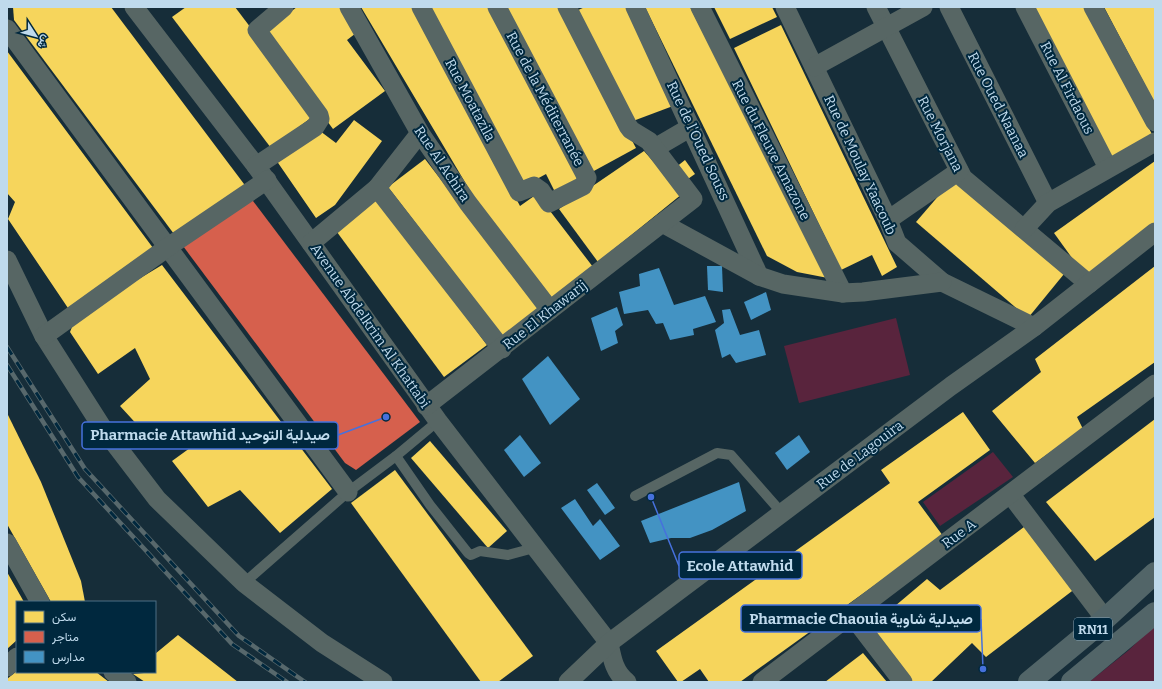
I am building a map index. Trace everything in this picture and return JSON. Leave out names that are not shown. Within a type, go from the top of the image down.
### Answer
[{"type":"main road","name":"RN11","points":[[1029,682],[1105,620],[1155,574]]},
{"type":"main road","name":"RN11","points":[[1072,682],[1155,614]]},
{"type":"street","points":[[44,336],[168,247],[262,173],[315,127],[320,119],[319,115],[257,30],[284,7]]},
{"type":"street","name":"Rue Al Achira","points":[[349,7],[420,133],[468,203],[550,310]]},
{"type":"street","name":"Rue Moatazila","points":[[421,7],[519,192]]},
{"type":"street","name":"Rue de la Méditerranée","points":[[497,7],[587,178],[583,186],[549,203],[538,188],[534,186],[519,192]]},
{"type":"street","points":[[567,7],[628,126],[636,133],[646,138],[655,148],[693,199]]},
{"type":"street","name":"Rue de l'Oued Souss","points":[[635,7],[759,276]]},
{"type":"street","name":"Rue du Fleuve Amazone","points":[[700,7],[843,293]]},
{"type":"street","name":"Rue de Moulay Yaacoub","points":[[785,7],[888,220],[897,243],[942,282],[1034,327]]},
{"type":"street","name":"Rue Morjana","points":[[876,7],[959,172],[967,183],[1089,284]]},
{"type":"street","points":[[814,67],[923,7]]},
{"type":"street","name":"Rue Oued Naanaa","points":[[949,7],[1048,203]]},
{"type":"street","name":"Rue Al Firdaous","points":[[1025,7],[1108,168]]},
{"type":"street","points":[[1093,7],[1155,122]]},
{"type":"street","name":"Avenue Abdelkrim Al Khattabi","points":[[141,9],[262,173],[426,406],[534,548],[609,643]]},
{"type":"street","points":[[7,29],[348,492]]},
{"type":"street","points":[[655,148],[691,126]]},
{"type":"street","points":[[311,243],[377,188],[420,133]]},
{"type":"street","points":[[1024,229],[1048,203],[1155,142]]},
{"type":"street","points":[[888,220],[959,172]]},
{"type":"street","name":"Rue El Khawarij","points":[[426,406],[502,349],[716,180]]},
{"type":"street","points":[[377,188],[502,349]]},
{"type":"street","points":[[662,223],[759,276],[783,284],[843,293],[863,292],[942,282]]},
{"type":"street","name":"Rue de Lagouira","points":[[568,682],[609,643],[951,386],[1034,327],[1155,232]]},
{"type":"street","points":[[7,260],[44,336],[102,427],[158,499],[244,583],[322,643],[383,682]]},
{"type":"street","name":"Rue A","points":[[762,682],[1011,495],[1155,384]]},
{"type":"street","points":[[1011,495],[1105,620]]},
{"type":"street","points":[[7,543],[39,601]]},
{"type":"street","points":[[851,614],[902,682]]},
{"type":"street","points":[[609,643],[613,663],[620,676],[627,682]]},
{"type":"street","points":[[7,667],[16,659]]},
{"type":"street","points":[[114,673],[127,682]]},
{"type":"lane","points":[[244,583],[348,492],[396,456],[438,421]]},
{"type":"lane","points":[[635,496],[717,453],[731,455],[782,513]]},
{"type":"lane","points":[[396,456],[430,505],[468,553],[471,555],[480,550],[508,555],[534,548]]},
{"type":"shaded area","points":[[896,318],[910,375],[799,403],[784,346]]},
{"type":"shaded area","points":[[993,452],[1013,477],[940,526],[923,502]]},
{"type":"shaded area","points":[[1155,624],[1155,682],[1089,682],[1129,650]]},
{"type":"building: سكن","points":[[13,7],[111,7],[247,188],[177,238],[14,20]]},
{"type":"building: سكن","points":[[186,7],[235,7],[316,114],[271,148],[172,17]]},
{"type":"building: سكن","points":[[297,7],[343,7],[360,30],[347,40],[385,91],[333,129],[262,33]]},
{"type":"building: سكن","points":[[361,7],[415,7],[520,206],[537,194],[593,267],[550,299],[472,194]]},
{"type":"building: سكن","points":[[427,7],[488,7],[581,180],[556,194],[546,174],[524,186]]},
{"type":"building: سكن","points":[[504,7],[561,7],[636,148],[592,172]]},
{"type":"building: سكن","points":[[585,7],[626,7],[673,106],[633,121],[576,11]]},
{"type":"building: سكن","points":[[645,7],[690,7],[828,278],[797,272],[767,256]]},
{"type":"building: سكن","points":[[714,7],[772,7],[777,17],[730,39]]},
{"type":"building: سكن","points":[[1028,7],[1085,7],[1154,138],[1110,161]]},
{"type":"building: سكن","points":[[1104,7],[1155,7],[1155,104]]},
{"type":"building: سكن","points":[[781,25],[897,267],[882,276],[872,255],[841,270],[734,48]]},
{"type":"building: سكن","points":[[7,51],[156,252],[70,311],[8,219],[15,202],[7,193]]},
{"type":"building: سكن","points":[[354,120],[382,141],[335,205],[316,218],[274,157],[316,128],[336,143]]},
{"type":"building: سكن","points":[[644,151],[682,194],[598,262],[559,209]]},
{"type":"building: سكن","points":[[425,159],[540,309],[504,338],[388,187]]},
{"type":"building: سكن","points":[[685,160],[695,174],[685,181],[675,168]]},
{"type":"building: سكن","points":[[1155,161],[1155,226],[1085,276],[1054,233]]},
{"type":"building: سكن","points":[[953,179],[1064,274],[1028,318],[916,222]]},
{"type":"building: سكن","points":[[376,196],[487,345],[444,377],[334,228]]},
{"type":"building: سكن","points":[[162,265],[332,489],[280,533],[240,490],[208,507],[172,461],[201,440],[189,422],[153,442],[120,406],[150,379],[135,348],[98,374],[70,332],[76,317]]},
{"type":"building: سكن","points":[[1155,266],[1155,362],[1077,417],[1083,429],[1035,463],[992,411],[1041,372],[1035,359]]},
{"type":"building: سكن","points":[[963,412],[990,450],[918,502],[943,536],[740,682],[709,682],[700,669],[681,682],[678,682],[656,651],[890,483],[881,470]]},
{"type":"building: سكن","points":[[7,413],[41,482],[81,581],[85,601],[50,601],[7,524]]},
{"type":"building: سكن","points":[[1155,419],[1155,517],[1095,561],[1046,502]]},
{"type":"building: سكن","points":[[430,441],[507,531],[488,548],[411,458]]},
{"type":"building: سكن","points":[[395,470],[533,656],[498,682],[481,682],[351,503]]},
{"type":"building: سكن","points":[[1028,524],[1076,588],[986,657],[972,643],[931,682],[908,682],[869,628],[927,579],[940,590]]},
{"type":"building: سكن","points":[[7,572],[23,601],[16,601],[16,641],[7,649]]},
{"type":"building: سكن","points":[[178,635],[238,682],[145,682],[133,674],[156,673],[156,653]]},
{"type":"building: سكن","points":[[863,653],[887,682],[825,682]]},
{"type":"building: سكن","points":[[16,672],[97,673],[109,682],[8,682],[7,679]]},
{"type":"building: متاجر","points":[[250,197],[420,422],[356,470],[345,463],[183,246]]},
{"type":"building: مدارس","points":[[707,266],[722,266],[723,292],[708,290]]},
{"type":"building: مدارس","points":[[659,268],[674,305],[705,296],[716,322],[693,329],[694,335],[670,340],[663,323],[656,324],[648,310],[624,314],[619,292],[640,286],[639,274]]},
{"type":"building: مدارس","points":[[766,292],[771,310],[751,320],[744,302]]},
{"type":"building: مدارس","points":[[617,307],[623,325],[615,331],[618,343],[601,351],[591,318]]},
{"type":"building: مدارس","points":[[730,309],[740,335],[759,330],[766,355],[736,363],[730,354],[722,358],[715,330],[724,323],[722,310]]},
{"type":"building: مدارس","points":[[548,356],[580,399],[550,425],[522,379]]},
{"type":"building: مدارس","points":[[520,435],[541,463],[524,477],[504,450]]},
{"type":"building: مدارس","points":[[799,435],[810,452],[787,470],[775,453]]},
{"type":"building: مدارس","points":[[739,482],[746,511],[712,530],[690,538],[671,538],[650,543],[641,521]]},
{"type":"building: مدارس","points":[[597,483],[615,508],[605,515],[587,490]]},
{"type":"building: مدارس","points":[[575,499],[593,526],[600,519],[620,546],[600,560],[561,508]]},
{"type":"railway","points":[[7,347],[85,469],[239,636],[305,682]]},
{"type":"railway","points":[[7,365],[78,477],[232,644],[287,682]]},
{"type":"place","name":"Pharmacie Attawhid صيدلية التوحيد","points":[[386,417]]},
{"type":"place","name":"Ecole Attawhid","points":[[651,497]]},
{"type":"place","name":"Pharmacie Chaouia صيدلية شاوية","points":[[983,669]]}]
